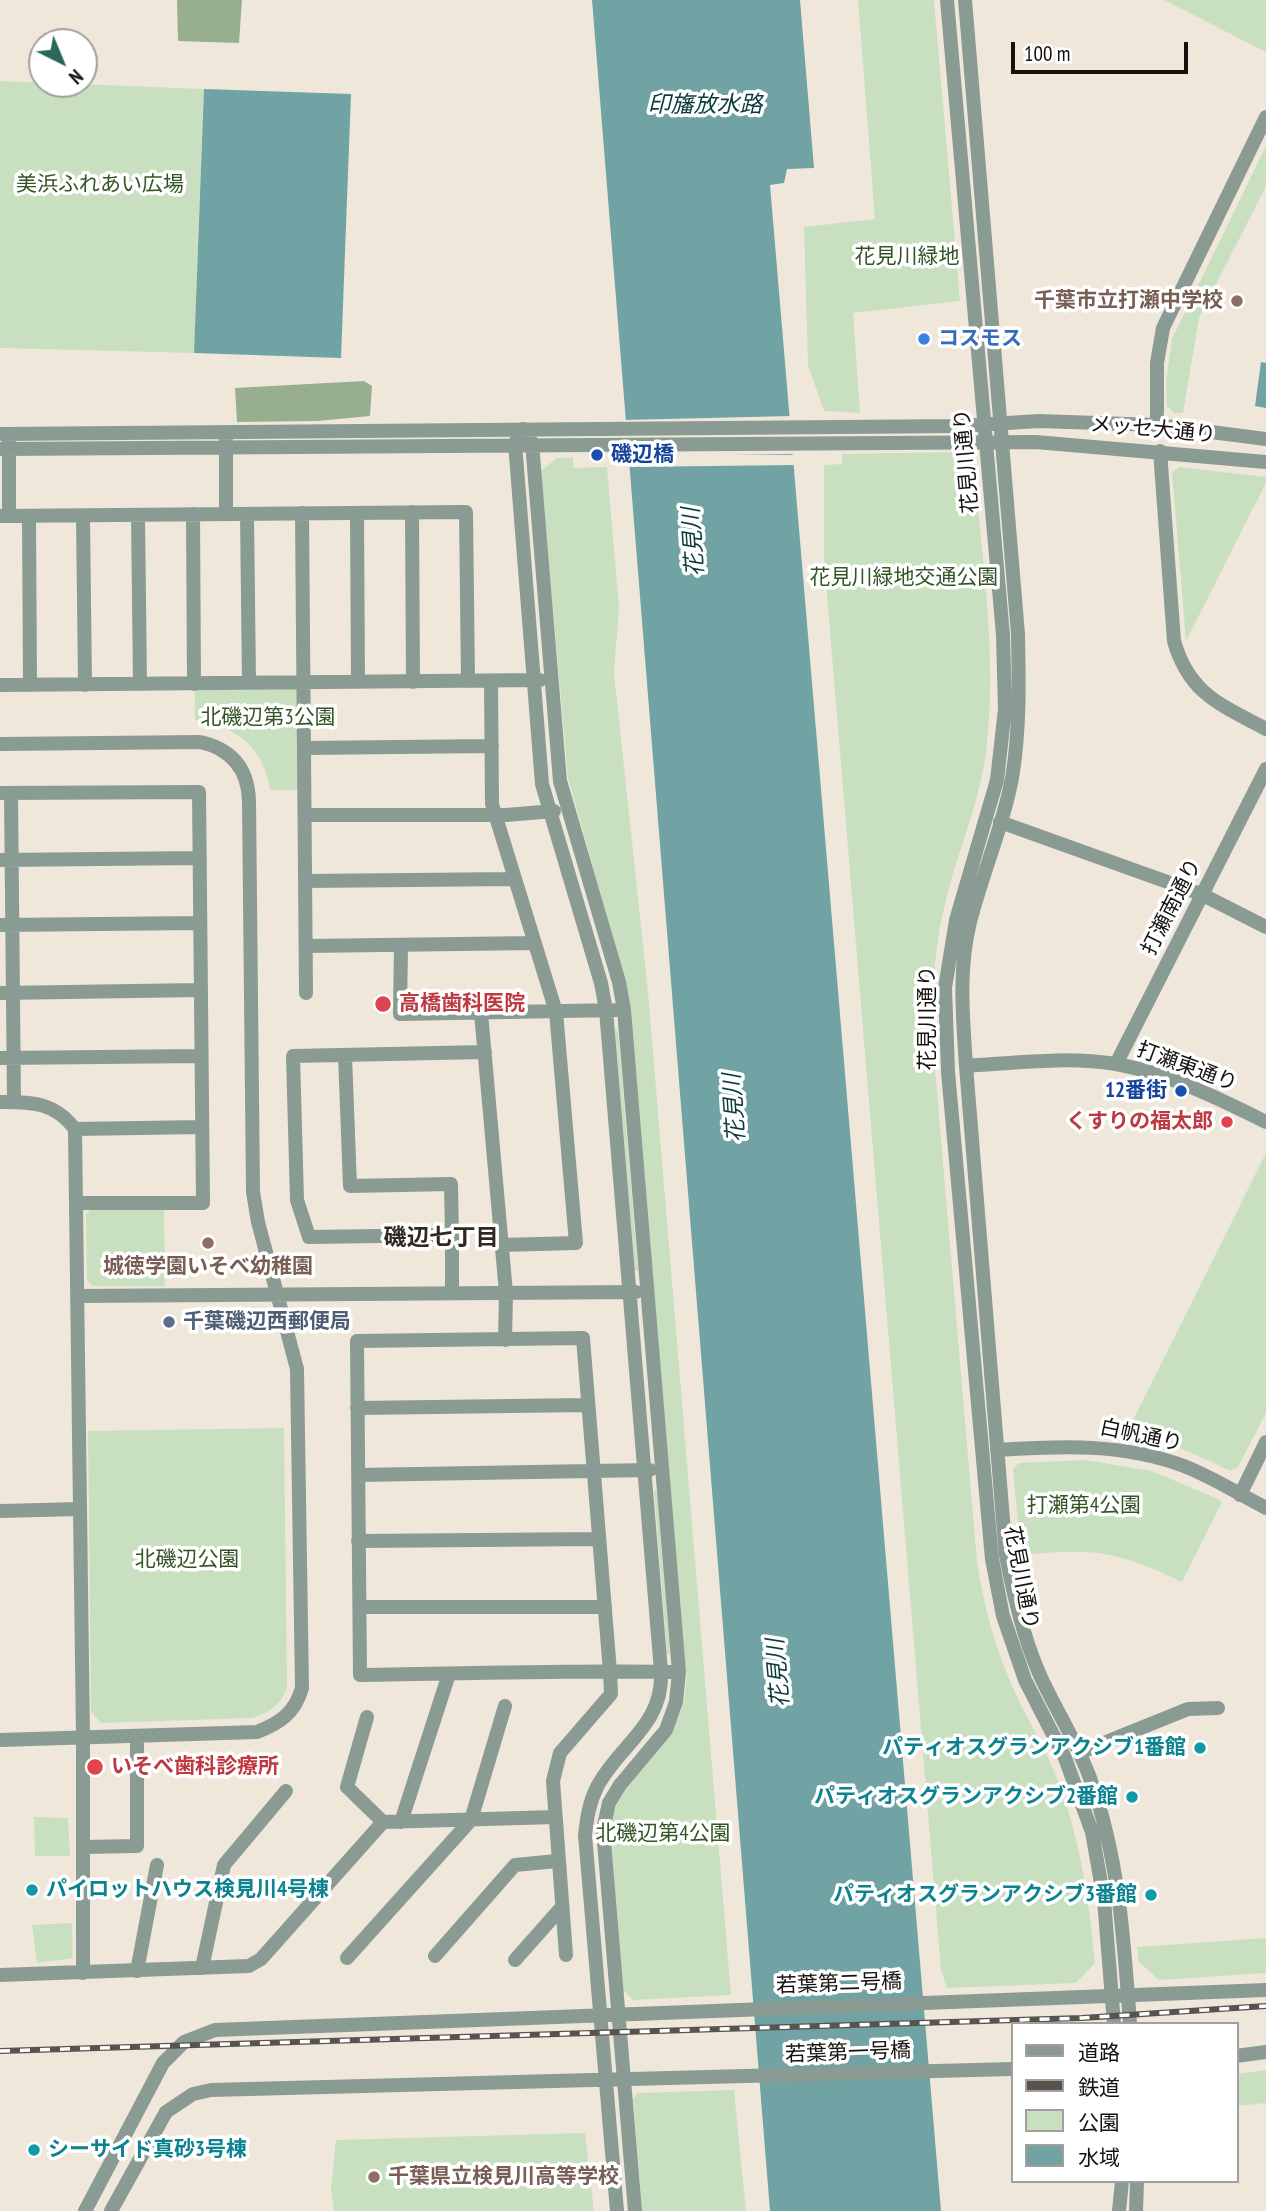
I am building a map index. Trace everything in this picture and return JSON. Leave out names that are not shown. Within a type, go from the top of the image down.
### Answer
[{"type":"street","name":"花見川通り","points":[[947,0],[1003,635],[1005,709],[997,780],[956,920],[949,958],[946,988],[948,1072],[992,1559],[1003,1616],[1025,1680],[1065,1758],[1092,1832],[1104,1900],[1115,2022]]},
{"type":"street","name":"花見川通り","points":[[965,0],[1018,634],[1020,708],[1012,780],[970,923],[961,991],[997,1450],[1006,1556],[1018,1612],[1039,1673],[1079,1753],[1106,1828],[1116,1873],[1130,2022]]},
{"type":"street","points":[[1157,425],[1157,363],[1163,328],[1266,117]]},
{"type":"street","name":"メッセ大通り","points":[[226,440],[523,429],[1001,424],[1039,421],[1157,425],[1266,439]]},
{"type":"street","points":[[617,2211],[585,1835],[588,1810],[606,1774],[649,1723],[659,1700],[661,1671],[606,1010],[601,983],[542,785],[515,443],[523,429],[533,443],[560,782],[620,982],[624,1010],[679,1672],[676,1702],[666,1730],[620,1785],[609,1803],[603,1830],[635,2211]]},
{"type":"street","name":"メッセ大通り","points":[[226,440],[597,444],[1036,442],[1266,462]]},
{"type":"street","points":[[226,514],[226,440],[5,441],[5,516],[466,512],[468,681]]},
{"type":"street","points":[[1160,451],[1174,640],[1180,661],[1202,692],[1266,729]]},
{"type":"street","points":[[412,512],[413,682]]},
{"type":"street","points":[[302,513],[306,993]]},
{"type":"street","points":[[357,513],[358,682]]},
{"type":"street","points":[[193,514],[194,684]]},
{"type":"street","points":[[247,514],[249,683]]},
{"type":"street","points":[[138,515],[140,684]]},
{"type":"street","points":[[29,516],[30,685]]},
{"type":"street","points":[[83,516],[85,685]]},
{"type":"street","points":[[0,685],[552,680]]},
{"type":"street","points":[[491,681],[495,814],[556,1012],[576,1243],[501,1245]]},
{"type":"street","points":[[0,744],[200,743],[224,750],[244,772],[249,801],[253,1192],[258,1222],[297,1369],[302,1688],[298,1702],[277,1724],[257,1732],[0,1740]]},
{"type":"street","points":[[306,748],[492,746]]},
{"type":"street","name":"打瀬南通り","points":[[1116,1064],[1266,769]]},
{"type":"street","points":[[77,1202],[203,1203],[199,792],[5,793],[7,1102],[50,1106],[75,1129],[202,1127]]},
{"type":"street","points":[[306,815],[495,814],[566,809]]},
{"type":"street","points":[[1000,822],[1202,894],[1266,928]]},
{"type":"street","points":[[6,860],[200,858]]},
{"type":"street","points":[[306,881],[515,879]]},
{"type":"street","points":[[6,925],[200,923]]},
{"type":"street","points":[[306,946],[535,943]]},
{"type":"street","points":[[401,945],[400,1014],[624,1010]]},
{"type":"street","points":[[7,993],[201,990]]},
{"type":"street","points":[[481,1013],[506,1293],[505,1340]]},
{"type":"street","points":[[452,1236],[309,1237],[297,1200],[293,1056],[485,1052]]},
{"type":"street","points":[[345,1055],[350,1186],[450,1184],[453,1293]]},
{"type":"street","points":[[7,1058],[201,1056]]},
{"type":"street","name":"打瀬東通り","points":[[966,1066],[1043,1061],[1116,1064],[1264,1117]]},
{"type":"street","points":[[75,1129],[83,1737],[83,1973]]},
{"type":"street","points":[[78,1296],[648,1292]]},
{"type":"street","points":[[566,1955],[553,1781],[556,1764],[568,1742],[611,1694],[610,1672],[605,1607],[583,1338],[357,1340],[360,1675],[610,1672],[661,1671],[679,1672]]},
{"type":"street","points":[[357,1408],[588,1405]]},
{"type":"street","points":[[1240,1494],[1266,1442]]},
{"type":"street","name":"白帆通り","points":[[997,1450],[1062,1445],[1130,1451],[1187,1467],[1266,1508]]},
{"type":"street","points":[[358,1475],[662,1469]]},
{"type":"street","points":[[0,1511],[80,1509]]},
{"type":"street","points":[[358,1541],[599,1539]]},
{"type":"street","points":[[360,1607],[605,1607]]},
{"type":"street","points":[[401,1822],[449,1674]]},
{"type":"street","points":[[347,1958],[471,1820],[505,1706]]},
{"type":"street","points":[[1079,1753],[1188,1709],[1218,1708]]},
{"type":"street","points":[[367,1717],[347,1787],[383,1822],[555,1817]]},
{"type":"street","points":[[84,1847],[137,1846],[137,1736]]},
{"type":"street","points":[[202,1968],[224,1865],[286,1791]]},
{"type":"street","points":[[0,1975],[249,1966],[261,1959],[383,1822]]},
{"type":"street","points":[[435,1956],[515,1865],[557,1861]]},
{"type":"street","points":[[137,1970],[157,1866]]},
{"type":"street","points":[[514,1960],[562,1908]]},
{"type":"street","name":"若葉第二号橋","points":[[85,2211],[163,2063],[184,2042],[204,2032],[728,2008],[1266,1990]]},
{"type":"street","points":[[1238,2056],[1266,2052]]},
{"type":"street","name":"若葉第一号橋","points":[[111,2211],[166,2112],[193,2094],[234,2087],[1010,2069]]},
{"type":"street","points":[[1119,2211],[1122,2183]]},
{"type":"street","points":[[1136,2211],[1137,2183]]},
{"type":"green space","points":[[177,0],[242,0],[239,43],[178,41]]},
{"type":"green space","name":"花見川緑地","points":[[858,0],[934,0],[960,301],[853,313],[860,413],[824,411],[808,365],[804,227],[875,219]]},
{"type":"green space","points":[[1164,0],[1266,0],[1266,52]]},
{"type":"green space","name":"美浜ふれあい広場","points":[[0,81],[28,82],[28,98],[98,98],[98,85],[204,89],[194,353],[0,348]]},
{"type":"green space","points":[[1266,146],[1266,186],[1199,318],[1183,413],[1174,413],[1167,406],[1166,381],[1172,339]]},
{"type":"green space","points":[[364,381],[372,386],[370,416],[318,421],[237,422],[235,388]]},
{"type":"green space","name":"花見川緑地交通公園","points":[[959,452],[974,466],[988,609],[989,717],[979,788],[943,913],[937,947],[932,1033],[977,1562],[1001,1659],[1050,1761],[1067,1808],[1083,1873],[1095,1963],[1076,1983],[947,1988],[941,1970],[824,559],[824,465],[842,464],[842,454]]},
{"type":"green space","name":"北磯辺第4公園","points":[[557,458],[573,458],[573,468],[607,467],[619,607],[614,673],[648,992],[731,1995],[633,2000],[623,1990],[608,1828],[614,1810],[624,1794],[677,1721],[684,1700],[687,1672],[683,1670],[628,992],[568,778],[541,471]]},
{"type":"green space","points":[[1179,467],[1266,477],[1266,483],[1186,641],[1172,473]]},
{"type":"green space","name":"北磯辺第3公園","points":[[195,688],[295,688],[299,692],[300,790],[270,790],[262,762],[246,742],[223,728],[195,720]]},
{"type":"green space","points":[[615,1029],[618,1032],[638,1271],[633,1271],[612,1031]]},
{"type":"green space","points":[[1266,1153],[1266,1413],[1238,1467],[1230,1471],[1167,1443],[1126,1434]]},
{"type":"green space","points":[[164,1209],[165,1286],[93,1286],[87,1280],[86,1215],[90,1210]]},
{"type":"green space","name":"北磯辺公園","points":[[284,1428],[287,1688],[278,1704],[264,1714],[252,1718],[101,1723],[91,1712],[88,1431]]},
{"type":"green space","name":"打瀬第4公園","points":[[1085,1460],[1152,1471],[1220,1500],[1221,1504],[1182,1582],[1139,1563],[1104,1554],[1068,1552],[1021,1555],[1013,1469],[1019,1463]]},
{"type":"green space","points":[[654,1489],[657,1492],[670,1653],[667,1655]]},
{"type":"green space","points":[[34,1817],[68,1818],[70,1856],[35,1856]]},
{"type":"green space","points":[[72,1923],[73,1958],[37,1963],[32,1925]]},
{"type":"green space","points":[[1266,1938],[1266,1973],[1159,1980],[1139,1962],[1137,1947]]},
{"type":"green space","points":[[1266,2070],[1266,2103],[1238,2106],[1238,2074]]},
{"type":"green space","points":[[734,2090],[746,2211],[642,2211],[633,2099],[638,2093]]},
{"type":"green space","points":[[585,2133],[594,2211],[334,2211],[331,2189],[336,2140]]},
{"type":"water","name":"印旛放水路","points":[[592,0],[800,0],[814,168],[787,169],[784,183],[770,185],[941,2211],[770,2211]]},
{"type":"water","points":[[204,89],[351,94],[341,358],[194,353]]},
{"type":"water","points":[[1261,362],[1266,363],[1266,408],[1255,406]]},
{"type":"pier","name":"磯辺橋","points":[[793,416],[796,454],[731,455],[796,455],[797,465],[626,467],[622,420]]},
{"type":"railway","points":[[0,2051],[1082,2018],[1266,2006]]},
{"type":"place","name":"千葉市立打瀬中学校","points":[[1237,301]]},
{"type":"place","name":"コスモス","points":[[924,339]]},
{"type":"place","name":"磯辺橋","points":[[597,455]]},
{"type":"place","name":"高橋歯科医院","points":[[383,1004]]},
{"type":"place","name":"12番街","points":[[1181,1091]]},
{"type":"place","name":"くすりの福太郎","points":[[1227,1122]]},
{"type":"place","name":"城徳学園いそべ幼稚園","points":[[208,1243]]},
{"type":"place","name":"千葉磯辺西郵便局","points":[[169,1322]]},
{"type":"place","name":"パティオスグランアクシブ1番館","points":[[1200,1748]]},
{"type":"place","name":"いそべ歯科診療所","points":[[95,1767]]},
{"type":"place","name":"パティオスグランアクシブ2番館","points":[[1132,1797]]},
{"type":"place","name":"パイロットハウス検見川4号棟","points":[[32,1890]]},
{"type":"place","name":"パティオスグランアクシブ3番館","points":[[1151,1895]]},
{"type":"place","name":"シーサイド真砂3号棟","points":[[34,2150]]},
{"type":"place","name":"千葉県立検見川高等学校","points":[[374,2177]]},
{"type":"district","name":"磯辺七丁目","points":[[441,1238]]},
{"type":"water label","name":"花見川","points":[[694,542]]},
{"type":"water label","name":"花見川","points":[[735,1108]]},
{"type":"water label","name":"花見川","points":[[779,1673]]}]
